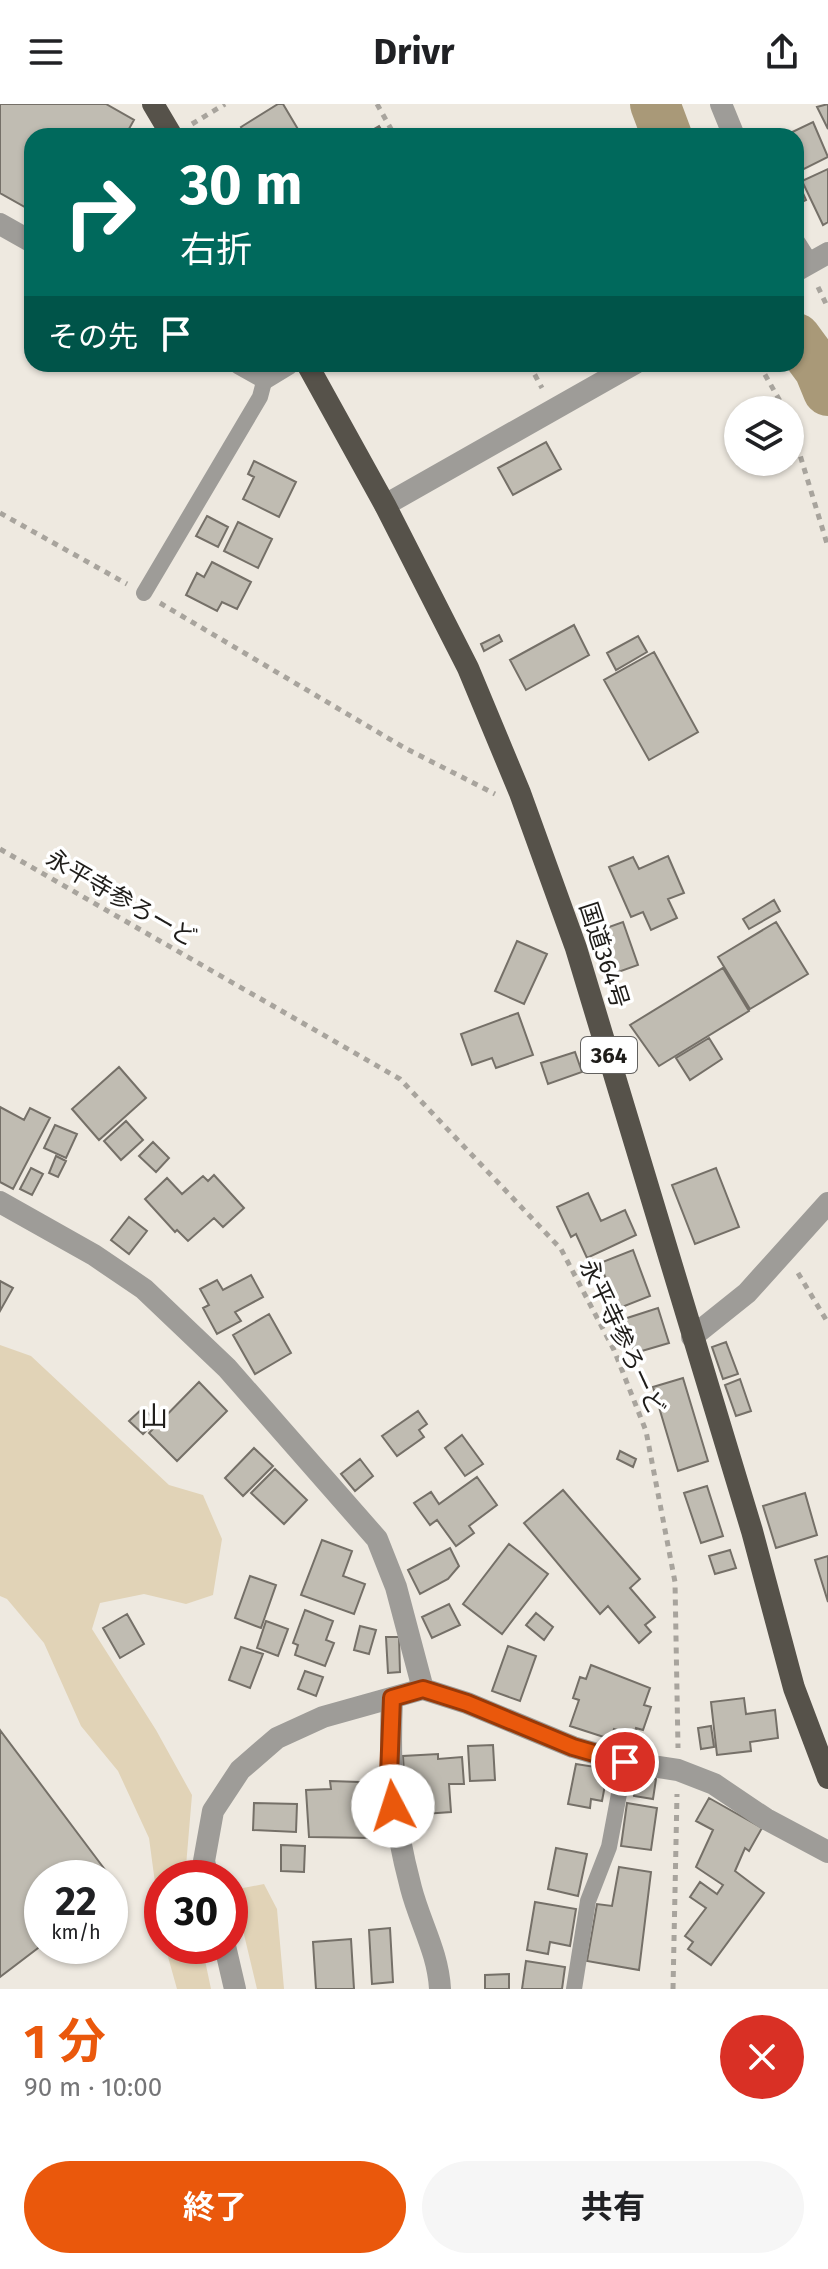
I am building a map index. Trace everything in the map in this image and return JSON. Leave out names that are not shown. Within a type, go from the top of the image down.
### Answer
[{"type":"highway","points":[[153,104],[175,128]]},
{"type":"highway","name":"国道364号","points":[[311,372],[385,505],[468,668],[520,793],[580,962],[752,1531],[794,1688],[828,1778]]},
{"type":"street","points":[[721,104],[731,128]]},
{"type":"street","points":[[0,224],[24,238]]},
{"type":"street","points":[[254,372],[265,378],[275,372]]},
{"type":"street","points":[[385,505],[620,372]]},
{"type":"street","points":[[0,1202],[94,1255],[144,1289],[227,1368],[377,1539],[396,1587],[423,1689]]},
{"type":"street","points":[[692,1337],[747,1293],[828,1203]]},
{"type":"street","points":[[204,1860],[213,1811],[240,1770],[277,1738],[323,1717],[423,1689],[467,1703],[573,1747],[625,1762],[678,1770],[714,1784],[766,1819],[828,1852]]},
{"type":"street","points":[[392,1698],[389,1776],[397,1836],[414,1899],[433,1947],[440,1989]]},
{"type":"street","points":[[229,1964],[235,1989]]},
{"type":"lane","points":[[144,593],[260,397],[265,378]]},
{"type":"lane","points":[[574,1989],[588,1901],[609,1847],[625,1762]]},
{"type":"path","points":[[186,128],[225,104]]},
{"type":"path","points":[[377,104],[390,128]]},
{"type":"path","points":[[764,372],[777,396]]},
{"type":"path","points":[[804,468],[828,547]]},
{"type":"path","points":[[0,513],[144,593],[403,747],[491,794],[520,793]]},
{"type":"path","name":"永平寺参ろーど","points":[[0,849],[400,1079],[561,1249],[614,1350],[646,1431],[675,1582],[678,1770],[673,1989]]},
{"type":"path","points":[[783,1254],[802,1278],[828,1323]]},
{"type":"shaded area","points":[[0,1345],[31,1356],[169,1485],[203,1495],[222,1539],[213,1595],[186,1604],[144,1594],[100,1603],[92,1629],[156,1730],[192,1795],[187,1860],[152,1860],[149,1838],[118,1771],[81,1726],[44,1643],[7,1599],[0,1596]]},
{"type":"shaded area","points":[[264,1884],[277,1909],[284,1989],[257,1989],[248,1951],[248,1887]]},
{"type":"shaded area","points":[[170,1964],[206,1964],[211,1989],[177,1989]]},
{"type":"building","points":[[0,104],[106,104],[134,120],[130,128],[24,128],[24,206],[0,193]]},
{"type":"building","points":[[278,104],[283,104],[297,128],[242,128]]},
{"type":"building","points":[[828,104],[828,129],[817,107]]},
{"type":"building","points":[[813,122],[828,157],[804,169],[804,128],[801,128]]},
{"type":"building","points":[[828,169],[828,222],[823,225],[804,185],[804,180]]},
{"type":"building","points":[[546,442],[561,469],[513,495],[498,468]]},
{"type":"building","points":[[254,461],[296,482],[279,517],[243,499],[254,477],[248,474]]},
{"type":"building","points":[[207,516],[228,527],[218,547],[196,536]]},
{"type":"building","points":[[238,522],[272,539],[258,568],[224,551]]},
{"type":"building","points":[[212,562],[251,582],[237,609],[222,602],[217,611],[186,595],[197,573],[204,577]]},
{"type":"building","points":[[574,625],[589,655],[526,690],[510,660]]},
{"type":"building","points":[[499,635],[502,641],[484,651],[481,644]]},
{"type":"building","points":[[638,636],[647,652],[616,670],[607,653]]},
{"type":"building","points":[[654,652],[698,732],[649,760],[604,680]]},
{"type":"building","points":[[668,856],[684,893],[668,899],[677,918],[651,930],[643,912],[631,917],[609,867],[633,857],[639,869]]},
{"type":"building","points":[[774,900],[780,911],[749,929],[743,919]]},
{"type":"building","points":[[623,922],[638,965],[607,976],[592,933]]},
{"type":"building","points":[[776,922],[808,974],[750,1009],[718,957]]},
{"type":"building","points":[[517,941],[547,954],[524,1004],[495,991]]},
{"type":"building","points":[[723,968],[749,1011],[659,1066],[630,1025]]},
{"type":"building","points":[[518,1013],[533,1055],[496,1068],[492,1058],[472,1065],[461,1034]]},
{"type":"building","points":[[709,1038],[722,1059],[690,1080],[676,1058]]},
{"type":"building","points":[[575,1052],[582,1072],[548,1084],[541,1063]]},
{"type":"building","points":[[119,1067],[146,1098],[99,1140],[72,1109]]},
{"type":"building","points":[[0,1107],[24,1120],[30,1108],[50,1118],[13,1189],[0,1182]]},
{"type":"building","points":[[126,1121],[143,1140],[121,1160],[104,1141]]},
{"type":"building","points":[[55,1125],[77,1134],[66,1158],[44,1148]]},
{"type":"building","points":[[153,1142],[169,1158],[156,1172],[139,1156]]},
{"type":"building","points":[[56,1156],[66,1161],[58,1177],[49,1173]]},
{"type":"building","points":[[31,1168],[43,1174],[32,1195],[20,1189]]},
{"type":"building","points":[[716,1168],[739,1227],[695,1244],[672,1185]]},
{"type":"building","points":[[214,1175],[244,1208],[223,1227],[214,1218],[188,1241],[177,1230],[175,1232],[145,1199],[167,1178],[182,1194],[203,1176],[208,1181]]},
{"type":"building","points":[[588,1193],[601,1221],[625,1210],[636,1235],[587,1258],[576,1234],[571,1237],[557,1207]]},
{"type":"building","points":[[129,1217],[147,1231],[129,1254],[111,1240]]},
{"type":"building","points":[[633,1250],[650,1296],[617,1309],[600,1263]]},
{"type":"building","points":[[251,1275],[263,1297],[235,1312],[241,1321],[217,1334],[203,1308],[209,1305],[200,1289],[217,1280],[223,1290]]},
{"type":"building","points":[[0,1281],[13,1288],[0,1311]]},
{"type":"building","points":[[658,1308],[669,1343],[635,1353],[624,1319]]},
{"type":"building","points":[[269,1314],[291,1353],[255,1374],[233,1335]]},
{"type":"building","points":[[726,1342],[738,1374],[723,1379],[712,1347]]},
{"type":"building","points":[[683,1378],[708,1461],[678,1471],[653,1387]]},
{"type":"building","points":[[740,1379],[751,1411],[736,1416],[725,1385]]},
{"type":"building","points":[[199,1382],[227,1411],[177,1461],[149,1433]]},
{"type":"building","points":[[143,1408],[156,1421],[143,1434],[129,1421]]},
{"type":"building","points":[[418,1411],[427,1424],[419,1430],[424,1437],[397,1456],[382,1436]]},
{"type":"building","points":[[462,1435],[483,1464],[465,1476],[445,1448]]},
{"type":"building","points":[[254,1448],[273,1466],[243,1496],[225,1478]]},
{"type":"building","points":[[620,1451],[636,1459],[633,1467],[617,1459]]},
{"type":"building","points":[[360,1459],[373,1476],[355,1491],[341,1474]]},
{"type":"building","points":[[275,1469],[307,1500],[284,1524],[251,1493]]},
{"type":"building","points":[[477,1477],[497,1505],[469,1526],[474,1533],[456,1546],[437,1520],[430,1525],[414,1503],[431,1492],[439,1504]]},
{"type":"building","points":[[707,1486],[723,1536],[701,1543],[684,1493]]},
{"type":"building","points":[[563,1490],[640,1579],[630,1588],[655,1617],[645,1625],[651,1632],[639,1643],[608,1606],[600,1614],[524,1523]]},
{"type":"building","points":[[805,1493],[817,1535],[776,1548],[763,1506]]},
{"type":"building","points":[[322,1540],[352,1551],[343,1576],[365,1584],[354,1614],[301,1595]]},
{"type":"building","points":[[509,1544],[548,1574],[502,1634],[463,1604]]},
{"type":"building","points":[[450,1548],[459,1566],[448,1579],[420,1594],[408,1570]]},
{"type":"building","points":[[730,1550],[736,1568],[715,1574],[709,1556]]},
{"type":"building","points":[[828,1556],[828,1602],[815,1560]]},
{"type":"building","points":[[250,1576],[276,1585],[261,1628],[235,1618]]},
{"type":"building","points":[[449,1604],[460,1625],[432,1638],[422,1617]]},
{"type":"building","points":[[305,1610],[333,1621],[326,1640],[334,1643],[325,1666],[295,1655],[298,1645],[293,1643]]},
{"type":"building","points":[[536,1613],[553,1627],[544,1640],[526,1625]]},
{"type":"building","points":[[127,1614],[144,1644],[120,1658],[103,1628]]},
{"type":"building","points":[[266,1621],[288,1629],[278,1656],[257,1648]]},
{"type":"building","points":[[360,1626],[376,1630],[369,1654],[354,1650]]},
{"type":"building","points":[[386,1637],[399,1637],[400,1672],[388,1673]]},
{"type":"building","points":[[508,1646],[536,1656],[520,1701],[492,1691]]},
{"type":"building","points":[[241,1647],[263,1654],[250,1688],[229,1680]]},
{"type":"building","points":[[591,1665],[650,1688],[644,1705],[651,1707],[643,1730],[636,1728],[634,1736],[614,1729],[610,1739],[570,1726],[579,1700],[573,1698],[580,1677],[586,1679]]},
{"type":"building","points":[[305,1671],[323,1677],[316,1696],[298,1689]]},
{"type":"building","points":[[744,1698],[746,1714],[775,1710],[778,1738],[750,1742],[751,1751],[717,1755],[711,1702]]},
{"type":"building","points":[[711,1726],[714,1747],[701,1749],[698,1728]]},
{"type":"building","points":[[0,1730],[98,1860],[24,1860],[24,1959],[0,1977]]},
{"type":"building","points":[[493,1745],[495,1780],[470,1781],[468,1746]]},
{"type":"building","points":[[438,1754],[438,1759],[462,1757],[464,1784],[449,1784],[451,1812],[424,1814],[424,1808],[406,1810],[403,1756]]},
{"type":"building","points":[[576,1764],[608,1769],[602,1801],[591,1799],[590,1808],[568,1804]]},
{"type":"building","points":[[636,1776],[656,1779],[653,1799],[634,1796]]},
{"type":"building","points":[[330,1781],[359,1782],[358,1810],[372,1810],[372,1838],[309,1837],[306,1790],[331,1789]]},
{"type":"building","points":[[709,1798],[762,1828],[749,1851],[745,1848],[735,1871],[764,1893],[711,1965],[688,1949],[693,1942],[685,1936],[706,1908],[690,1897],[700,1882],[717,1894],[723,1885],[696,1867],[713,1830],[696,1821]]},
{"type":"building","points":[[254,1803],[297,1804],[296,1832],[253,1830]]},
{"type":"building","points":[[627,1803],[657,1808],[651,1850],[621,1846]]},
{"type":"building","points":[[281,1845],[305,1846],[304,1872],[281,1871]]},
{"type":"building","points":[[556,1848],[587,1854],[578,1896],[548,1889]]},
{"type":"building","points":[[619,1867],[651,1872],[639,1970],[587,1961],[597,1904],[612,1906]]},
{"type":"building","points":[[535,1902],[576,1909],[570,1946],[550,1942],[548,1954],[527,1950]]},
{"type":"building","points":[[390,1928],[393,1982],[372,1984],[369,1930]]},
{"type":"building","points":[[351,1939],[354,1989],[316,1989],[313,1942]]},
{"type":"building","points":[[526,1961],[565,1967],[562,1989],[522,1989]]},
{"type":"building","points":[[509,1974],[509,1989],[485,1989],[485,1975]]},
{"type":"waterway","points":[[655,104],[664,128]]},
{"type":"waterway","points":[[804,349],[819,369],[828,391]]},
{"type":"district","name":"山","points":[[154,1416]]},
{"type":"route","points":[[393,1806],[389,1776],[392,1698],[423,1689],[467,1703],[573,1747],[625,1762]]}]
